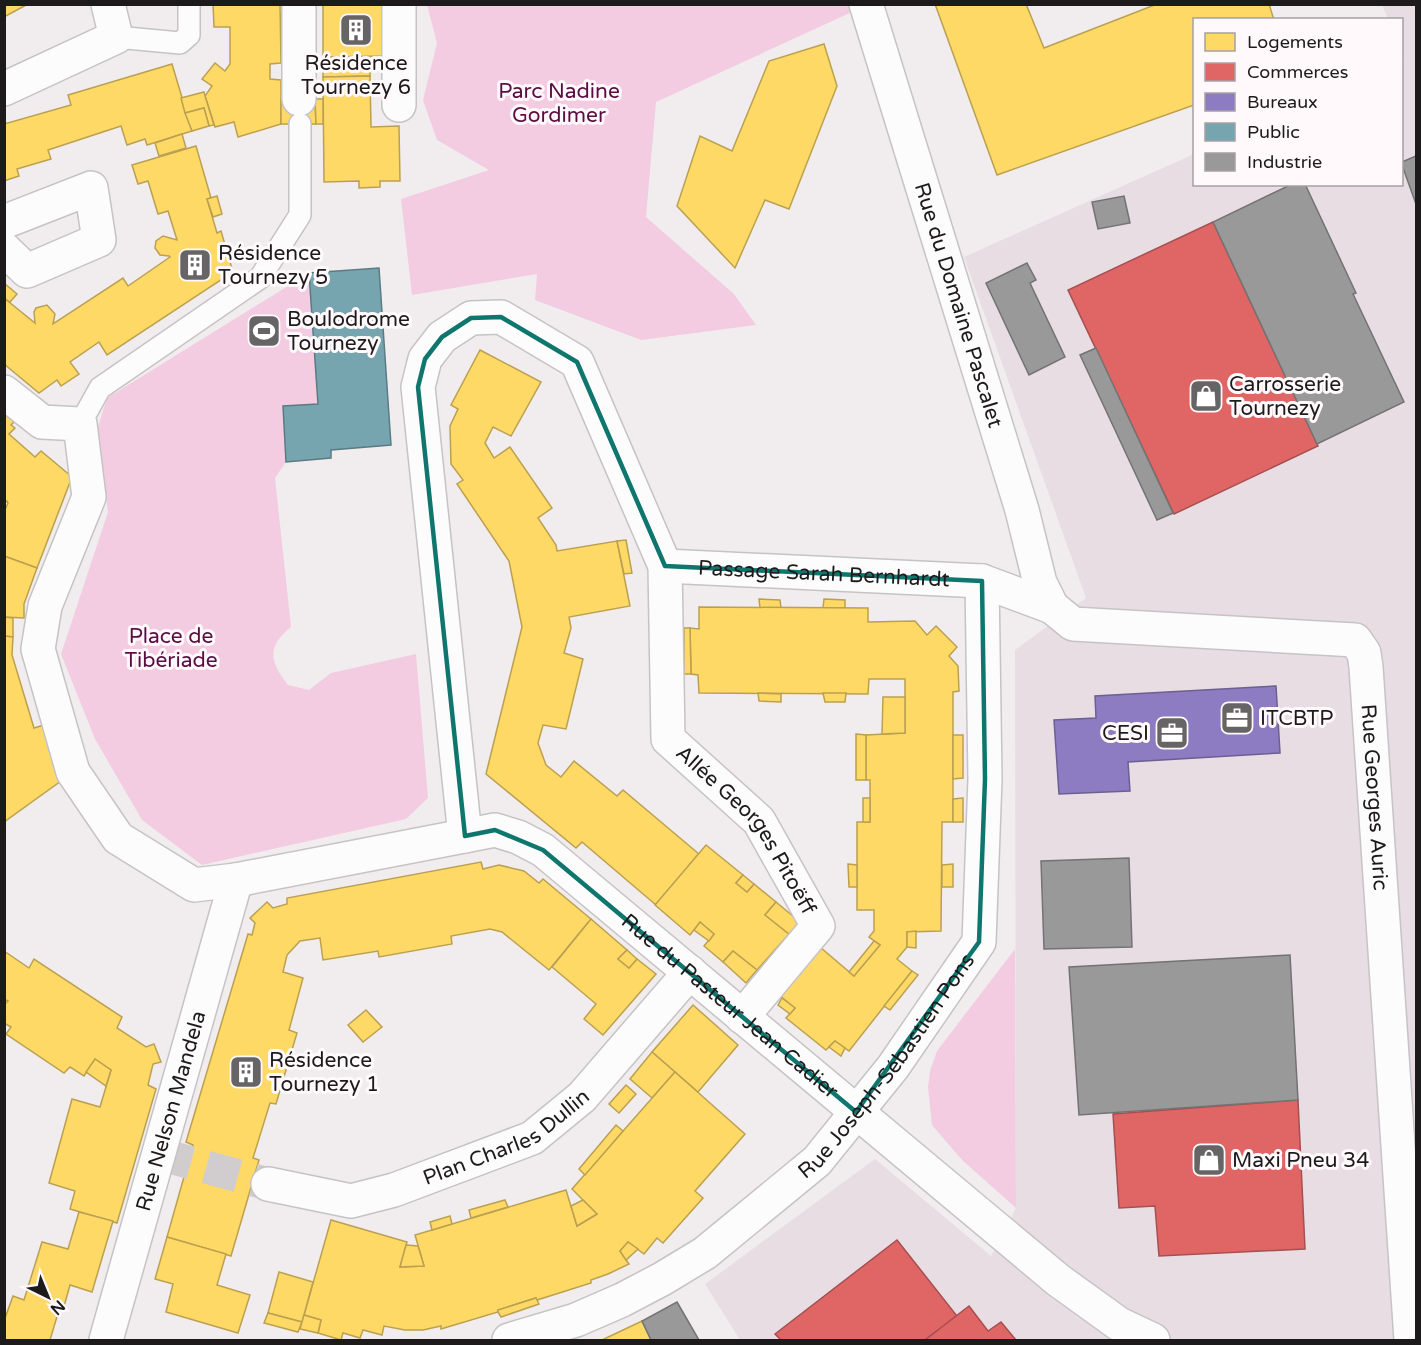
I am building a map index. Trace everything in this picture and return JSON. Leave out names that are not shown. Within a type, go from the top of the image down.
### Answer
[{"type":"street","points":[[4,89],[117,37],[108,4]]},
{"type":"street","points":[[299,4],[300,112]]},
{"type":"street","points":[[399,4],[399,105]]},
{"type":"street","name":"Rue du Domaine Pascalet","points":[[866,4],[1018,499],[1040,582],[1052,607]]},
{"type":"street","points":[[4,222],[91,188],[99,240],[27,271],[4,249]]},
{"type":"street","name":"Allée Georges Pitoëff","points":[[465,836],[418,387],[425,359],[442,337],[471,318],[501,317],[577,362],[665,566],[668,739],[759,821],[818,926],[742,1017]]},
{"type":"street","points":[[4,392],[42,422],[80,424],[89,497],[45,606],[38,649],[73,772],[118,838],[194,885],[236,880],[465,836]]},
{"type":"street","name":"Passage Sarah Bernhardt","points":[[665,566],[982,582]]},
{"type":"street","name":"Rue Georges Auric","points":[[982,582],[1052,607],[1073,624],[1355,640],[1364,653],[1411,1341]]},
{"type":"street","name":"Rue Joseph-Sébastien Pons","points":[[509,1341],[576,1320],[622,1300],[705,1253],[817,1161],[893,1067],[979,942],[985,779],[982,582]]},
{"type":"street","name":"Rue du Pasteur Jean Cadier","points":[[465,836],[495,830],[518,837],[543,850],[1058,1280],[1119,1324],[1153,1341]]},
{"type":"street","name":"Rue Nelson Mandela","points":[[106,1341],[236,880]]},
{"type":"street","name":"Plan Charles Dullin","points":[[268,1184],[351,1202],[394,1190],[532,1138],[582,1097],[690,972]]},
{"type":"lane","points":[[117,37],[180,43],[189,35],[189,4]]},
{"type":"lane","points":[[80,424],[100,388],[260,278],[300,215],[300,112]]},
{"type":"highlighted area","points":[[501,317],[577,362],[665,566],[982,581],[985,779],[979,942],[856,1112],[543,850],[495,830],[465,836],[418,387],[425,359],[442,337],[471,318]]},
{"type":"shaded area","points":[[1382,5],[1416,5],[1416,1340],[740,1340],[705,1284],[875,1159],[991,1256],[1016,1208],[1015,650],[1086,598],[964,257],[1193,154],[1193,186],[1403,186],[1403,18],[1388,18]]},
{"type":"green space","name":"Parc Nadine Gordimer","points":[[427,5],[849,5],[852,12],[656,102],[646,217],[734,294],[756,325],[641,340],[535,300],[537,274],[412,295],[401,199],[489,170],[437,140],[423,100],[437,43]]},
{"type":"green space","name":"Place de Tibériade","points":[[309,273],[318,404],[275,478],[291,627],[277,641],[273,655],[274,662],[288,685],[309,690],[331,673],[416,654],[428,798],[406,819],[202,865],[142,820],[95,739],[61,654],[108,512],[97,430],[107,398]]},
{"type":"green space","points":[[1015,949],[1016,1208],[962,1160],[932,1125],[928,1087],[930,1071],[937,1051]]},
{"type":"building: Logements","points":[[4,4],[28,4],[4,17]]},
{"type":"building: Logements","points":[[213,4],[280,4],[281,63],[270,64],[270,79],[281,80],[281,124],[238,137],[234,122],[215,127],[205,96],[212,86],[202,79],[215,63],[225,71],[230,64],[230,27],[214,27]]},
{"type":"building: Logements","name":"Résidence Tournezy 6","points":[[323,4],[388,4],[389,56],[323,57]]},
{"type":"building: Logements","points":[[935,4],[1026,4],[1044,48],[1157,4],[1269,4],[1273,18],[1193,18],[1193,105],[997,175]]},
{"type":"building: Logements","points":[[824,44],[837,86],[789,209],[765,200],[735,268],[677,206],[700,136],[732,151],[769,61]]},
{"type":"building: Logements","points":[[323,57],[370,57],[370,76],[323,77]]},
{"type":"building: Logements","points":[[172,64],[192,131],[147,145],[145,139],[127,145],[121,126],[48,150],[51,159],[17,169],[19,176],[4,181],[4,124],[71,105],[68,95]]},
{"type":"building: Logements","points":[[370,76],[371,127],[399,126],[400,181],[380,181],[380,187],[359,188],[359,181],[324,182],[323,77]]},
{"type":"building: Logements","points":[[204,92],[214,125],[209,126],[204,108],[185,113],[181,98]]},
{"type":"building: Logements","points":[[315,99],[316,124],[281,124],[281,100]]},
{"type":"building: Logements","points":[[315,99],[323,99],[323,124],[316,124]]},
{"type":"building: Logements","points":[[204,108],[209,126],[192,131],[185,113]]},
{"type":"building: Logements","points":[[182,134],[186,148],[159,156],[155,143]]},
{"type":"building: Logements","name":"Résidence Tournezy 5","points":[[196,146],[211,198],[207,199],[217,233],[221,231],[233,272],[107,355],[99,342],[70,362],[79,374],[61,386],[57,380],[39,393],[4,364],[4,298],[35,323],[36,308],[47,305],[55,314],[53,324],[123,278],[128,286],[170,257],[160,255],[155,248],[156,241],[163,236],[177,240],[168,211],[158,214],[148,181],[138,184],[132,165]]},
{"type":"building: Logements","points":[[217,196],[222,214],[213,217],[207,199]]},
{"type":"building: Logements","points":[[4,283],[17,294],[10,302],[4,298]]},
{"type":"building: Logements","points":[[480,350],[541,382],[511,436],[493,427],[485,443],[494,458],[510,447],[552,508],[538,518],[556,545],[557,551],[617,541],[630,606],[569,617],[571,628],[564,653],[583,659],[566,729],[543,725],[538,743],[546,765],[561,777],[574,761],[617,796],[623,790],[699,854],[656,905],[582,842],[576,848],[486,774],[522,627],[509,561],[457,484],[463,480],[451,464],[450,426],[458,409],[451,405]]},
{"type":"building: Logements","points":[[4,413],[15,421],[11,425],[15,428],[9,434],[35,457],[41,451],[72,477],[37,568],[4,556],[4,512],[8,503],[7,501],[4,504]]},
{"type":"building: Logements","points":[[626,540],[632,573],[624,574],[617,541]]},
{"type":"building: Logements","points":[[4,556],[37,568],[24,604],[24,618],[4,617]]},
{"type":"building: Logements","points":[[759,599],[780,600],[781,608],[760,608]]},
{"type":"building: Logements","points":[[824,599],[845,600],[845,608],[823,608]]},
{"type":"building: Logements","points":[[699,607],[868,608],[868,622],[915,621],[927,635],[936,626],[957,647],[949,656],[958,666],[959,691],[953,692],[953,822],[942,822],[941,931],[907,932],[907,947],[897,959],[912,971],[849,1051],[835,1041],[826,1050],[786,1018],[795,1008],[779,995],[820,947],[854,976],[880,945],[869,937],[874,931],[874,910],[857,910],[857,822],[870,822],[870,780],[866,780],[866,735],[905,733],[905,679],[869,679],[868,694],[699,693],[698,675],[691,674],[690,628],[699,629]]},
{"type":"building: Logements","points":[[4,617],[13,618],[13,637],[4,636]]},
{"type":"building: Logements","points":[[684,628],[690,628],[691,674],[684,674]]},
{"type":"building: Logements","points":[[4,636],[13,637],[12,655],[34,728],[44,725],[61,781],[4,822]]},
{"type":"building: Logements","points":[[758,693],[781,694],[781,702],[759,701]]},
{"type":"building: Logements","points":[[823,693],[846,693],[845,702],[825,702]]},
{"type":"building: Logements","points":[[883,697],[905,697],[905,733],[882,734]]},
{"type":"building: Logements","points":[[856,734],[866,735],[866,780],[856,780]]},
{"type":"building: Logements","points":[[953,735],[963,735],[963,778],[953,779]]},
{"type":"building: Logements","points":[[863,798],[870,798],[870,822],[863,822]]},
{"type":"building: Logements","points":[[963,798],[963,822],[953,822],[953,799]]},
{"type":"building: Logements","points":[[706,845],[743,875],[736,883],[747,892],[754,884],[776,902],[765,915],[789,934],[757,970],[733,951],[723,962],[704,946],[714,934],[700,922],[690,935],[655,905]]},
{"type":"building: Logements","name":"Résidence Tournezy 1","points":[[481,862],[483,869],[499,865],[524,871],[539,883],[543,879],[591,919],[549,970],[502,932],[490,929],[451,936],[452,944],[379,957],[378,951],[323,960],[320,938],[300,941],[287,955],[283,972],[303,978],[289,1030],[297,1033],[276,1104],[270,1103],[253,1158],[259,1160],[231,1256],[167,1237],[193,1145],[186,1142],[248,934],[252,935],[255,923],[250,918],[267,902],[273,908],[287,904],[287,898]]},
{"type":"building: Logements","points":[[848,864],[857,865],[857,887],[849,887]]},
{"type":"building: Logements","points":[[953,864],[953,887],[942,887],[942,865]]},
{"type":"building: Logements","points":[[743,875],[754,884],[747,892],[736,883]]},
{"type":"building: Logements","points":[[776,902],[800,922],[789,934],[765,915]]},
{"type":"building: Logements","points":[[591,919],[627,950],[618,959],[629,968],[637,959],[656,974],[603,1035],[584,1019],[596,1004],[552,967]]},
{"type":"building: Logements","points":[[700,922],[714,934],[709,941],[694,930]]},
{"type":"building: Logements","points":[[916,931],[916,948],[907,947],[907,932]]},
{"type":"building: Logements","points":[[874,941],[880,945],[854,976],[849,972]]},
{"type":"building: Logements","points":[[627,950],[637,959],[629,968],[618,959]]},
{"type":"building: Logements","points":[[4,951],[29,968],[34,959],[122,1017],[117,1028],[146,1047],[154,1044],[161,1062],[153,1064],[148,1085],[156,1089],[117,1223],[70,1209],[75,1191],[49,1183],[72,1099],[100,1107],[111,1070],[95,1059],[84,1076],[70,1067],[64,1073],[6,1034],[11,1027],[4,1023],[4,1005],[8,1001],[4,999]]},
{"type":"building: Logements","points":[[733,951],[757,970],[746,983],[723,962]]},
{"type":"building: Logements","points":[[912,971],[918,975],[890,1010],[884,1006]]},
{"type":"building: Logements","points":[[782,998],[795,1008],[790,1014],[778,1005]]},
{"type":"building: Logements","points":[[693,1005],[738,1045],[698,1092],[652,1052]]},
{"type":"building: Logements","points":[[366,1010],[382,1027],[363,1042],[348,1025]]},
{"type":"building: Logements","points":[[835,1041],[845,1048],[841,1056],[829,1047]]},
{"type":"building: Logements","points":[[652,1052],[675,1072],[652,1098],[630,1079]]},
{"type":"building: Logements","points":[[95,1059],[111,1070],[106,1086],[86,1072]]},
{"type":"building: Logements","points":[[675,1072],[745,1134],[695,1191],[703,1198],[663,1243],[657,1238],[644,1254],[628,1242],[620,1251],[629,1264],[591,1280],[591,1283],[441,1329],[441,1326],[423,1330],[405,1330],[384,1326],[382,1335],[363,1330],[360,1338],[343,1333],[341,1340],[318,1333],[321,1320],[304,1315],[331,1220],[407,1242],[400,1267],[424,1266],[415,1235],[566,1190],[577,1226],[597,1214],[572,1189]]},
{"type":"building: Logements","points":[[626,1085],[636,1094],[619,1113],[609,1104]]},
{"type":"building: Logements","points":[[616,1125],[623,1131],[585,1175],[579,1169]]},
{"type":"building: Logements","points":[[505,1200],[508,1207],[471,1218],[469,1210]]},
{"type":"building: Logements","points":[[583,1200],[597,1214],[577,1226],[571,1206]]},
{"type":"building: Logements","points":[[79,1212],[113,1221],[92,1292],[70,1285],[63,1310],[59,1310],[50,1340],[4,1340],[4,1321],[13,1296],[24,1300],[42,1242],[68,1249]]},
{"type":"building: Logements","points":[[450,1216],[452,1224],[432,1230],[430,1222]]},
{"type":"building: Logements","points":[[167,1237],[226,1254],[217,1285],[250,1295],[238,1333],[166,1312],[173,1284],[155,1279]]},
{"type":"building: Logements","points":[[628,1242],[638,1249],[626,1260],[620,1251]]},
{"type":"building: Logements","points":[[406,1245],[418,1246],[424,1266],[400,1267]]},
{"type":"building: Logements","points":[[279,1272],[313,1282],[302,1322],[268,1313]]},
{"type":"building: Logements","points":[[536,1298],[539,1304],[501,1317],[498,1312],[498,1310]]},
{"type":"building: Logements","points":[[268,1313],[302,1322],[298,1332],[264,1323]]},
{"type":"building: Logements","points":[[304,1315],[321,1320],[318,1333],[300,1329]]},
{"type":"building: Logements","points":[[642,1321],[651,1340],[604,1339]]},
{"type":"building: Commerces","name":"Carrosserie Tournezy","points":[[1213,222],[1318,446],[1174,514],[1068,290]]},
{"type":"building: Commerces","name":"Maxi Pneu 34","points":[[1298,1100],[1305,1249],[1159,1256],[1155,1206],[1119,1208],[1113,1114]]},
{"type":"building: Commerces","points":[[897,1240],[957,1316],[925,1340],[781,1340],[775,1334]]},
{"type":"building: Commerces","points":[[969,1306],[988,1331],[1001,1322],[1016,1340],[925,1340]]},
{"type":"building: Bureaux","points":[[1276,686],[1280,753],[1128,762],[1130,791],[1059,794],[1054,720],[1096,718],[1095,696]]},
{"type":"building: Public","points":[[379,268],[391,445],[331,450],[331,458],[286,462],[283,406],[318,404],[309,273]]},
{"type":"building: Industrie","points":[[1416,156],[1416,204],[1403,168],[1403,162]]},
{"type":"building: Industrie","points":[[1288,186],[1306,186],[1404,402],[1317,444],[1213,222]]},
{"type":"building: Industrie","points":[[1124,196],[1130,223],[1098,229],[1092,202]]},
{"type":"building: Industrie","points":[[1027,263],[1036,280],[1030,283],[1065,357],[1029,375],[986,283]]},
{"type":"building: Industrie","points":[[1096,348],[1173,513],[1157,520],[1080,355]]},
{"type":"building: Industrie","points":[[1129,858],[1132,947],[1044,949],[1041,861]]},
{"type":"building: Industrie","points":[[1290,955],[1298,1100],[1079,1115],[1069,967]]},
{"type":"building: Industrie","points":[[677,1302],[699,1340],[651,1340],[642,1321]]},
{"type":"tunnel","points":[[159,1154],[268,1184]]},
{"type":"place","name":"Résidence Tournezy 6","points":[[356,30]]},
{"type":"place","name":"Résidence Tournezy 5","points":[[195,265]]},
{"type":"place","name":"Boulodrome Tournezy","points":[[264,331]]},
{"type":"place","name":"Carrosserie Tournezy","points":[[1206,396]]},
{"type":"place","name":"ITCBTP","points":[[1237,718]]},
{"type":"place","name":"CESI","points":[[1172,733]]},
{"type":"place","name":"Résidence Tournezy 1","points":[[246,1072]]},
{"type":"place","name":"Maxi Pneu 34","points":[[1209,1160]]}]
